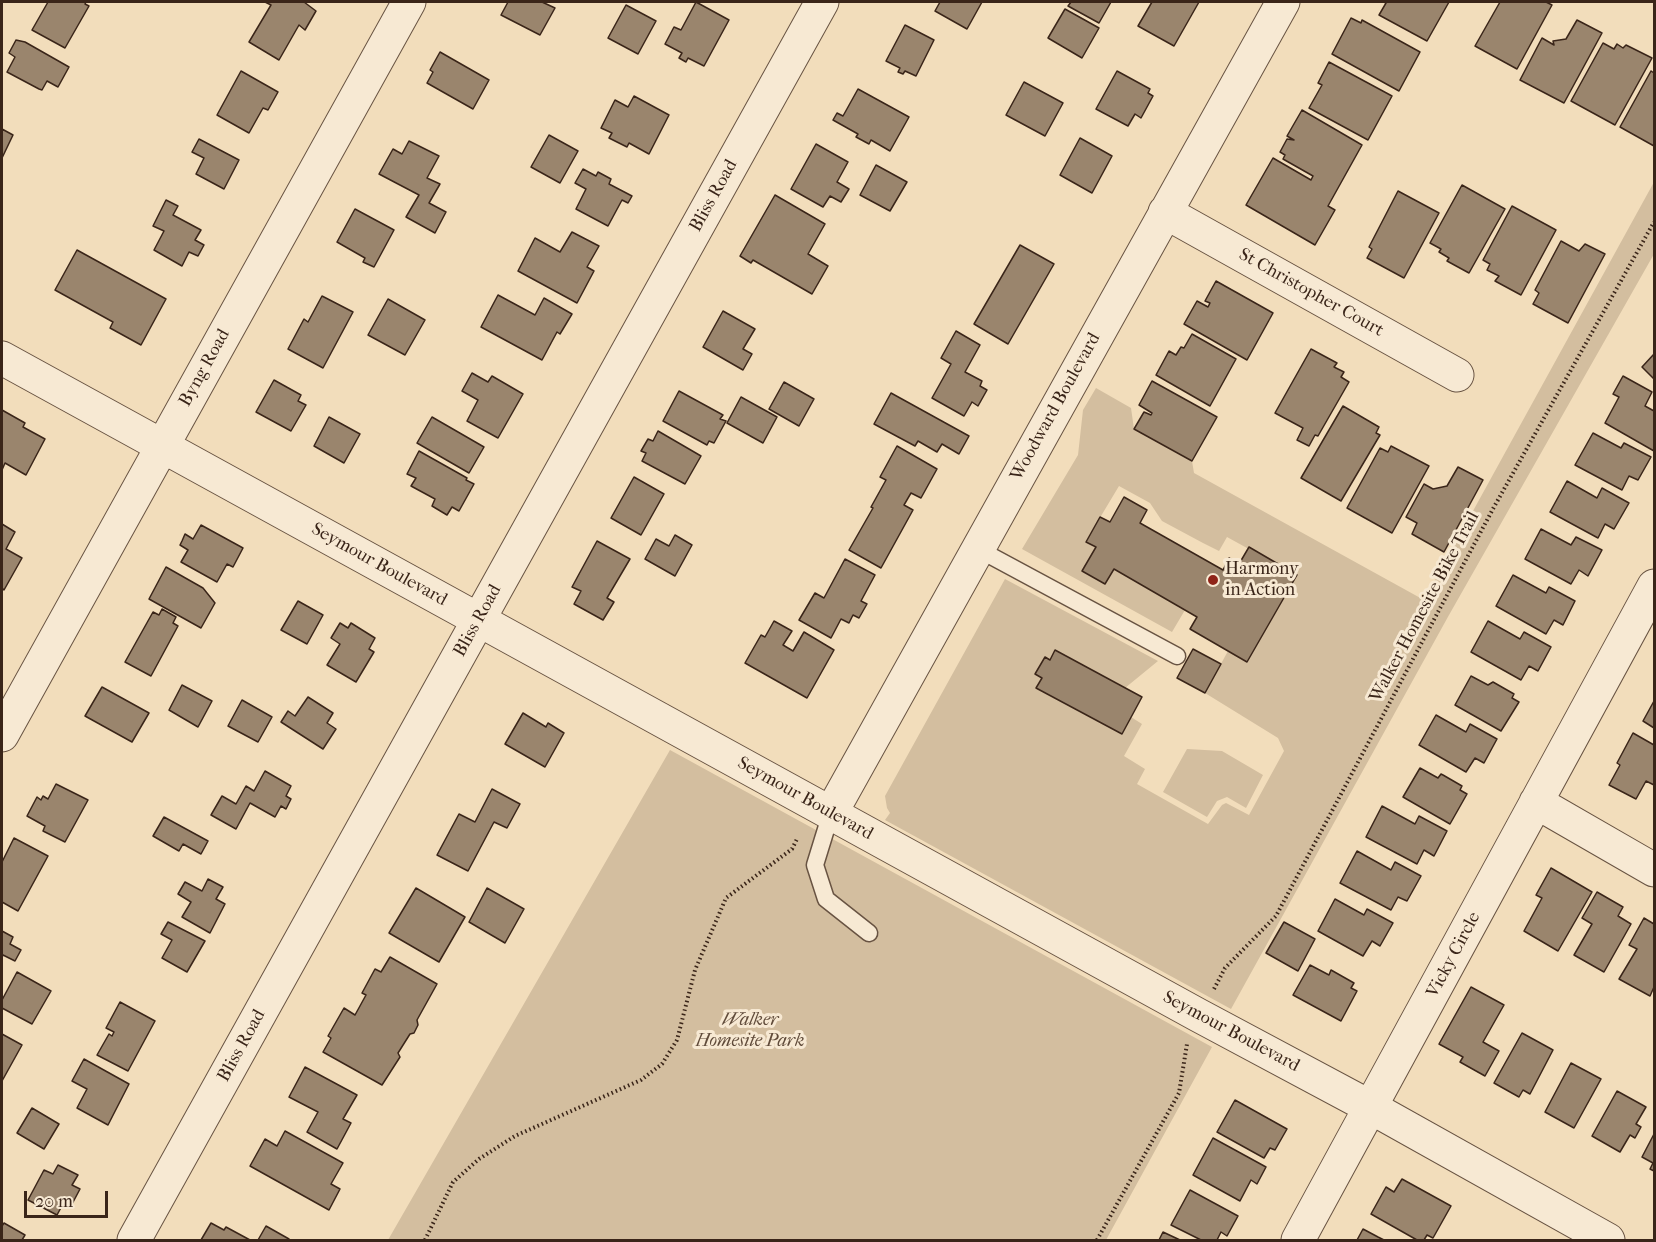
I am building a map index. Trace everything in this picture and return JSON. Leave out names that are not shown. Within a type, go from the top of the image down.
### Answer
[{"type":"street","name":"Byng Road","points":[[2,735],[409,2]]},
{"type":"street","name":"Bliss Road","points":[[134,1240],[822,2]]},
{"type":"street","name":"Woodward Boulevard","points":[[831,813],[1283,2]]},
{"type":"street","name":"St Christopher Court","points":[[1165,212],[1457,375]]},
{"type":"street","name":"Seymour Boulevard","points":[[2,358],[1188,1010],[1372,1108],[1608,1240]]},
{"type":"street","name":"Vicky Circle","points":[[1298,1240],[1372,1108],[1654,586]]},
{"type":"street","points":[[1536,802],[1654,870]]},
{"type":"lane","points":[[978,549],[1177,656]]},
{"type":"lane","points":[[831,813],[815,865],[826,899],[868,933]]},
{"type":"path","name":"Walker Homesite Bike Trail","points":[[1209,997],[1225,968],[1276,916],[1494,507],[1654,222]]},
{"type":"path","points":[[425,1240],[453,1182],[479,1159],[515,1136],[641,1080],[662,1064],[677,1040],[695,970],[726,898],[792,849],[802,830]]},
{"type":"path","points":[[1097,1240],[1179,1093],[1186,1044],[1189,1038]]},
{"type":"green space","points":[[1654,182],[1654,254],[1449,615],[1231,1009],[885,820],[890,813],[885,796],[1005,579],[1158,661],[1125,688],[1055,651],[1050,660],[1045,657],[1036,674],[1042,678],[1037,687],[1122,734],[1131,717],[1142,724],[1124,756],[1145,769],[1137,784],[1208,824],[1226,803],[1249,815],[1284,751],[1278,738],[1205,693],[1228,651],[1296,575],[1227,537],[1219,551],[1203,543],[1162,521],[1150,503],[1119,486],[1086,541],[1096,547],[1082,571],[1105,584],[1114,569],[1185,610],[1172,632],[1022,549],[1078,455],[1083,410],[1096,388],[1131,408],[1134,429],[1192,461],[1194,473],[1424,600]]},
{"type":"green space","points":[[1187,749],[1222,751],[1263,775],[1246,808],[1227,797],[1217,801],[1207,817],[1163,792]]},
{"type":"green space","name":"Walker Homesite Park","points":[[670,750],[1212,1047],[1106,1240],[388,1240]]},
{"type":"building","points":[[48,2],[86,2],[85,4],[89,6],[65,48],[32,30]]},
{"type":"building","points":[[265,2],[304,2],[316,11],[305,30],[299,25],[279,60],[249,42],[271,5]]},
{"type":"building","points":[[508,2],[542,2],[555,8],[540,35],[501,15]]},
{"type":"building","points":[[696,2],[729,20],[704,66],[688,58],[686,62],[679,58],[682,53],[665,44],[674,27],[681,30]]},
{"type":"building","points":[[940,2],[982,2],[967,29],[935,11]]},
{"type":"building","points":[[1071,2],[1111,2],[1099,23],[1068,6]]},
{"type":"building","points":[[1152,2],[1199,2],[1174,46],[1138,26]]},
{"type":"building","points":[[1384,2],[1449,2],[1427,41],[1379,15],[1386,3]]},
{"type":"building","points":[[1500,2],[1546,2],[1552,5],[1517,69],[1475,46]]},
{"type":"building","points":[[626,5],[656,21],[638,54],[608,38]]},
{"type":"building","points":[[1065,9],[1099,28],[1082,58],[1048,38]]},
{"type":"building","points":[[1351,18],[1361,23],[1362,20],[1420,52],[1399,91],[1332,54]]},
{"type":"building","points":[[1577,20],[1602,33],[1564,103],[1520,80],[1542,38],[1554,45],[1553,41],[1566,39]]},
{"type":"building","points":[[905,25],[934,40],[916,76],[905,71],[903,74],[898,72],[900,68],[886,61]]},
{"type":"building","points":[[16,40],[25,42],[69,67],[58,87],[47,81],[42,90],[7,72],[15,57],[9,53]]},
{"type":"building","points":[[1603,43],[1614,49],[1617,44],[1623,48],[1626,45],[1652,58],[1615,125],[1571,101]]},
{"type":"building","points":[[440,52],[489,80],[473,109],[427,83],[433,72],[430,70]]},
{"type":"building","points":[[1329,62],[1392,96],[1368,140],[1309,108],[1322,85],[1318,83]]},
{"type":"building","points":[[241,71],[278,92],[268,110],[263,108],[249,133],[217,115]]},
{"type":"building","points":[[1117,71],[1150,89],[1148,93],[1153,96],[1141,118],[1135,114],[1128,126],[1096,109]]},
{"type":"building","points":[[1651,71],[1654,73],[1654,146],[1620,127]]},
{"type":"building","points":[[1024,82],[1063,103],[1045,136],[1006,115]]},
{"type":"building","points":[[858,89],[909,117],[890,151],[871,140],[869,144],[856,137],[858,134],[833,120],[837,113],[843,116]]},
{"type":"building","points":[[634,96],[669,115],[649,154],[629,143],[627,147],[609,138],[612,133],[601,128],[615,100],[628,107]]},
{"type":"building","points":[[1302,110],[1362,145],[1328,206],[1335,210],[1315,245],[1246,205],[1273,158],[1311,180],[1313,176],[1283,159],[1285,155],[1280,152],[1287,139],[1294,140],[1287,136]]},
{"type":"building","points":[[2,129],[13,135],[2,158]]},
{"type":"building","points":[[549,135],[578,151],[560,183],[531,167]]},
{"type":"building","points":[[1080,138],[1112,156],[1092,193],[1060,175]]},
{"type":"building","points":[[199,139],[239,160],[224,189],[196,174],[204,158],[192,152]]},
{"type":"building","points":[[409,141],[439,156],[427,178],[440,184],[429,203],[446,212],[435,233],[406,217],[419,195],[379,174],[393,149],[402,154]]},
{"type":"building","points":[[816,144],[848,162],[837,182],[849,189],[841,202],[830,196],[823,207],[791,189]]},
{"type":"building","points":[[876,165],[907,182],[890,211],[860,195]]},
{"type":"building","points":[[583,169],[596,176],[598,172],[611,179],[609,184],[632,196],[628,203],[622,200],[608,226],[576,209],[586,189],[575,183]]},
{"type":"building","points":[[1462,185],[1505,209],[1469,273],[1447,261],[1449,258],[1439,252],[1441,249],[1430,243]]},
{"type":"building","points":[[1398,191],[1439,213],[1404,278],[1367,258],[1372,249],[1369,247]]},
{"type":"building","points":[[775,195],[825,224],[808,254],[828,266],[812,294],[753,260],[751,263],[740,256]]},
{"type":"building","points":[[166,200],[178,206],[173,215],[201,230],[195,240],[204,245],[198,256],[189,252],[182,266],[154,250],[164,231],[153,226]]},
{"type":"building","points":[[1512,206],[1556,230],[1521,295],[1495,281],[1499,276],[1487,270],[1490,264],[1483,260]]},
{"type":"building","points":[[355,209],[394,230],[374,267],[363,262],[365,258],[337,242]]},
{"type":"building","points":[[572,232],[599,246],[587,267],[594,271],[577,303],[518,271],[535,238],[560,252]]},
{"type":"building","points":[[1561,241],[1579,251],[1585,244],[1605,254],[1568,323],[1533,304],[1539,293],[1535,290]]},
{"type":"building","points":[[1020,245],[1054,264],[1008,344],[974,324]]},
{"type":"building","points":[[77,250],[166,299],[141,345],[110,328],[113,322],[55,290]]},
{"type":"building","points":[[1216,281],[1273,313],[1247,360],[1184,324],[1197,301],[1208,307],[1210,303],[1205,301]]},
{"type":"building","points":[[498,295],[535,315],[544,298],[572,314],[560,334],[557,332],[542,360],[481,327]]},
{"type":"building","points":[[322,296],[353,312],[323,368],[288,349],[304,319],[308,322]]},
{"type":"building","points":[[388,299],[425,320],[405,355],[368,335]]},
{"type":"building","points":[[723,311],[755,329],[743,349],[752,354],[743,370],[703,347]]},
{"type":"building","points":[[956,331],[980,345],[965,372],[982,381],[980,386],[987,390],[978,406],[972,402],[964,416],[932,398],[951,364],[941,358]]},
{"type":"building","points":[[1192,334],[1236,359],[1210,406],[1156,375],[1169,351],[1176,355],[1181,347],[1184,348]]},
{"type":"building","points":[[1311,349],[1337,363],[1334,367],[1344,372],[1341,377],[1349,382],[1318,436],[1315,435],[1309,446],[1297,440],[1303,428],[1275,413]]},
{"type":"building","points":[[1654,354],[1654,379],[1642,367]]},
{"type":"building","points":[[472,373],[488,382],[492,376],[523,394],[498,438],[467,421],[478,400],[462,391]]},
{"type":"building","points":[[1623,376],[1652,392],[1645,406],[1654,411],[1654,451],[1605,423],[1619,397],[1613,394]]},
{"type":"building","points":[[274,380],[301,395],[298,401],[306,405],[291,431],[256,412]]},
{"type":"building","points":[[1152,381],[1217,417],[1192,461],[1134,429],[1144,412],[1151,415],[1152,413],[1139,405]]},
{"type":"building","points":[[784,382],[814,399],[799,426],[769,409]]},
{"type":"building","points":[[679,391],[723,415],[720,419],[726,421],[714,443],[709,441],[707,445],[663,421]]},
{"type":"building","points":[[891,393],[969,436],[959,454],[942,444],[937,452],[918,441],[915,446],[874,424]]},
{"type":"building","points":[[741,397],[777,417],[763,443],[727,423]]},
{"type":"building","points":[[1343,406],[1379,427],[1376,433],[1380,435],[1341,501],[1301,478]]},
{"type":"building","points":[[2,410],[25,423],[23,427],[45,439],[26,475],[5,463],[2,470]]},
{"type":"building","points":[[329,417],[360,434],[344,463],[314,446]]},
{"type":"building","points":[[432,417],[484,447],[469,473],[417,443]]},
{"type":"building","points":[[658,431],[701,456],[685,484],[642,461],[646,453],[641,451],[648,439],[653,441]]},
{"type":"building","points":[[1593,433],[1621,448],[1624,443],[1651,457],[1638,480],[1629,476],[1622,490],[1575,465]]},
{"type":"building","points":[[897,446],[937,469],[921,498],[911,493],[904,505],[913,510],[881,568],[849,550],[886,480],[880,477]]},
{"type":"building","points":[[1391,446],[1429,466],[1392,533],[1347,508],[1380,448],[1388,452]]},
{"type":"building","points":[[419,451],[474,484],[459,511],[452,507],[447,515],[432,506],[435,499],[411,486],[416,478],[407,474]]},
{"type":"building","points":[[1458,467],[1483,480],[1444,552],[1412,534],[1417,523],[1406,517],[1424,484],[1433,489],[1447,486]]},
{"type":"building","points":[[634,477],[664,494],[641,535],[611,518]]},
{"type":"building","points":[[1567,481],[1597,498],[1602,488],[1629,503],[1614,529],[1605,524],[1598,538],[1550,512]]},
{"type":"building","name":"Harmony in Action","points":[[1124,497],[1147,510],[1140,523],[1223,570],[1229,558],[1239,564],[1249,547],[1297,575],[1247,662],[1190,629],[1197,617],[1114,569],[1105,584],[1082,571],[1096,547],[1086,542],[1100,517],[1110,522]]},
{"type":"building","points":[[2,524],[15,532],[6,549],[22,558],[4,590],[2,588]]},
{"type":"building","points":[[201,525],[243,548],[233,567],[227,564],[217,582],[181,562],[188,550],[180,545],[185,534],[193,539]]},
{"type":"building","points":[[1541,529],[1571,545],[1576,537],[1602,550],[1588,576],[1579,570],[1571,584],[1525,559]]},
{"type":"building","points":[[675,535],[692,545],[675,576],[645,559],[656,539],[669,546]]},
{"type":"building","points":[[597,541],[630,559],[607,598],[614,602],[603,620],[574,604],[581,591],[572,587]]},
{"type":"building","points":[[845,559],[875,575],[861,601],[867,604],[859,618],[853,615],[849,623],[841,619],[831,638],[799,620],[815,593],[824,598]]},
{"type":"building","points":[[166,567],[203,588],[215,603],[201,628],[149,599]]},
{"type":"building","points":[[1513,575],[1546,593],[1549,587],[1575,601],[1563,625],[1554,620],[1546,634],[1496,606]]},
{"type":"building","points":[[298,601],[323,615],[307,644],[281,630]]},
{"type":"building","points":[[162,609],[176,617],[173,623],[178,626],[151,676],[125,662],[153,612],[159,615]]},
{"type":"building","points":[[774,621],[792,631],[783,645],[793,651],[804,632],[834,650],[807,698],[745,663],[761,635],[765,637]]},
{"type":"building","points":[[1488,621],[1520,639],[1524,632],[1551,647],[1538,671],[1529,666],[1521,680],[1471,652]]},
{"type":"building","points":[[340,623],[348,628],[351,623],[375,638],[369,649],[374,652],[356,682],[327,665],[340,644],[331,638]]},
{"type":"building","points":[[1193,649],[1221,664],[1205,693],[1177,678]]},
{"type":"building","points":[[1055,650],[1142,697],[1122,734],[1036,688],[1042,678],[1035,674],[1045,657],[1050,660]]},
{"type":"building","points":[[1471,676],[1488,685],[1493,682],[1514,694],[1512,698],[1519,702],[1501,731],[1455,705]]},
{"type":"building","points":[[182,685],[212,701],[198,727],[169,710]]},
{"type":"building","points":[[102,687],[149,713],[132,742],[85,716]]},
{"type":"building","points":[[308,697],[333,713],[327,723],[336,729],[323,749],[281,722],[288,711],[295,716]]},
{"type":"building","points":[[242,700],[272,717],[258,742],[228,726]]},
{"type":"building","points":[[1654,701],[1654,728],[1643,721]]},
{"type":"building","points":[[523,713],[546,727],[548,723],[564,733],[545,767],[505,744]]},
{"type":"building","points":[[1436,715],[1466,732],[1470,724],[1497,739],[1484,763],[1475,758],[1466,772],[1419,745]]},
{"type":"building","points":[[1633,733],[1654,745],[1654,785],[1646,781],[1636,799],[1609,785],[1620,765],[1617,763]]},
{"type":"building","points":[[1420,768],[1438,778],[1441,774],[1443,775],[1462,786],[1460,790],[1467,794],[1450,824],[1403,797]]},
{"type":"building","points":[[265,771],[291,786],[286,796],[291,799],[286,809],[281,806],[275,817],[250,803],[236,829],[211,815],[222,796],[236,804],[246,786],[254,791]]},
{"type":"building","points":[[56,784],[88,800],[65,842],[43,831],[45,826],[27,816],[37,797],[41,800],[43,796],[48,799]]},
{"type":"building","points":[[492,789],[520,804],[507,828],[494,822],[468,871],[437,855],[459,814],[475,822]]},
{"type":"building","points":[[1382,806],[1415,824],[1419,816],[1447,831],[1434,856],[1424,850],[1417,864],[1366,837]]},
{"type":"building","points":[[164,817],[208,841],[201,854],[183,844],[179,851],[153,836]]},
{"type":"building","points":[[14,838],[48,856],[18,911],[2,902],[2,862]]},
{"type":"building","points":[[1357,851],[1391,870],[1395,862],[1421,876],[1407,901],[1398,897],[1391,910],[1340,883]]},
{"type":"building","points":[[1551,868],[1592,892],[1558,951],[1524,931],[1542,898],[1536,895]]},
{"type":"building","points":[[208,879],[223,887],[216,899],[225,904],[210,933],[182,917],[191,902],[178,894],[185,882],[202,891]]},
{"type":"building","points":[[416,888],[465,917],[439,962],[389,933]]},
{"type":"building","points":[[487,888],[524,909],[505,943],[469,922]]},
{"type":"building","points":[[1597,892],[1623,907],[1618,916],[1631,924],[1604,972],[1574,955],[1592,924],[1582,918]]},
{"type":"building","points":[[1335,899],[1364,915],[1367,909],[1393,923],[1380,946],[1372,941],[1363,956],[1318,931]]},
{"type":"building","points":[[1644,918],[1654,924],[1654,987],[1650,996],[1619,979],[1637,949],[1629,945]]},
{"type":"building","points":[[168,922],[205,941],[187,972],[162,958],[172,940],[161,934]]},
{"type":"building","points":[[1284,922],[1315,939],[1298,971],[1266,953]]},
{"type":"building","points":[[2,931],[13,937],[10,944],[21,950],[15,961],[3,955],[2,957]]},
{"type":"building","points":[[390,957],[437,984],[417,1020],[418,1025],[414,1033],[410,1034],[398,1053],[400,1057],[382,1085],[323,1052],[331,1038],[328,1036],[344,1008],[355,1015],[366,995],[362,993],[375,969],[381,972]]},
{"type":"building","points":[[1310,965],[1329,975],[1331,970],[1354,983],[1351,988],[1357,991],[1341,1021],[1293,995]]},
{"type":"building","points":[[17,972],[51,991],[32,1024],[2,1008],[2,1000]]},
{"type":"building","points":[[1471,987],[1504,1005],[1483,1042],[1499,1051],[1485,1076],[1460,1062],[1463,1057],[1439,1044]]},
{"type":"building","points":[[120,1002],[155,1021],[128,1071],[97,1055],[109,1034],[112,1036],[114,1032],[106,1028]]},
{"type":"building","points":[[1522,1033],[1553,1050],[1530,1094],[1523,1090],[1519,1097],[1494,1083]]},
{"type":"building","points":[[2,1034],[22,1045],[2,1081]]},
{"type":"building","points":[[84,1059],[129,1084],[108,1125],[77,1108],[87,1089],[72,1081]]},
{"type":"building","points":[[1571,1063],[1601,1079],[1574,1128],[1545,1112]]},
{"type":"building","points":[[305,1067],[357,1095],[343,1119],[351,1123],[337,1149],[307,1132],[318,1112],[289,1097]]},
{"type":"building","points":[[1617,1091],[1646,1107],[1636,1124],[1641,1127],[1635,1138],[1630,1135],[1620,1152],[1592,1136]]},
{"type":"building","points":[[1235,1100],[1287,1129],[1275,1150],[1270,1148],[1264,1158],[1217,1132]]},
{"type":"building","points":[[32,1108],[59,1124],[44,1149],[17,1133]]},
{"type":"building","points":[[285,1131],[343,1163],[331,1184],[340,1189],[329,1210],[250,1166],[265,1139],[277,1146]]},
{"type":"building","points":[[1654,1134],[1654,1171],[1650,1169],[1653,1163],[1642,1157]]},
{"type":"building","points":[[1213,1138],[1266,1167],[1257,1184],[1251,1180],[1240,1201],[1193,1175]]},
{"type":"building","points":[[58,1165],[78,1175],[72,1185],[80,1189],[71,1206],[64,1202],[57,1215],[28,1200],[44,1170],[53,1174]]},
{"type":"building","points":[[1402,1179],[1451,1206],[1433,1238],[1427,1235],[1424,1240],[1417,1240],[1371,1214],[1386,1187],[1394,1192]]},
{"type":"building","points":[[1190,1190],[1238,1216],[1227,1236],[1221,1232],[1217,1240],[1201,1240],[1171,1225]]},
{"type":"building","points":[[4,1223],[25,1235],[22,1240],[2,1240]]},
{"type":"building","points":[[211,1223],[224,1230],[226,1227],[250,1240],[201,1240]]},
{"type":"building","points":[[266,1226],[289,1239],[258,1240]]},
{"type":"building","points":[[1363,1229],[1378,1237],[1384,1240],[1357,1240]]},
{"type":"building","points":[[1163,1232],[1180,1240],[1159,1240]]},
{"type":"place","name":"Harmony in Action","points":[[1213,580]]}]
